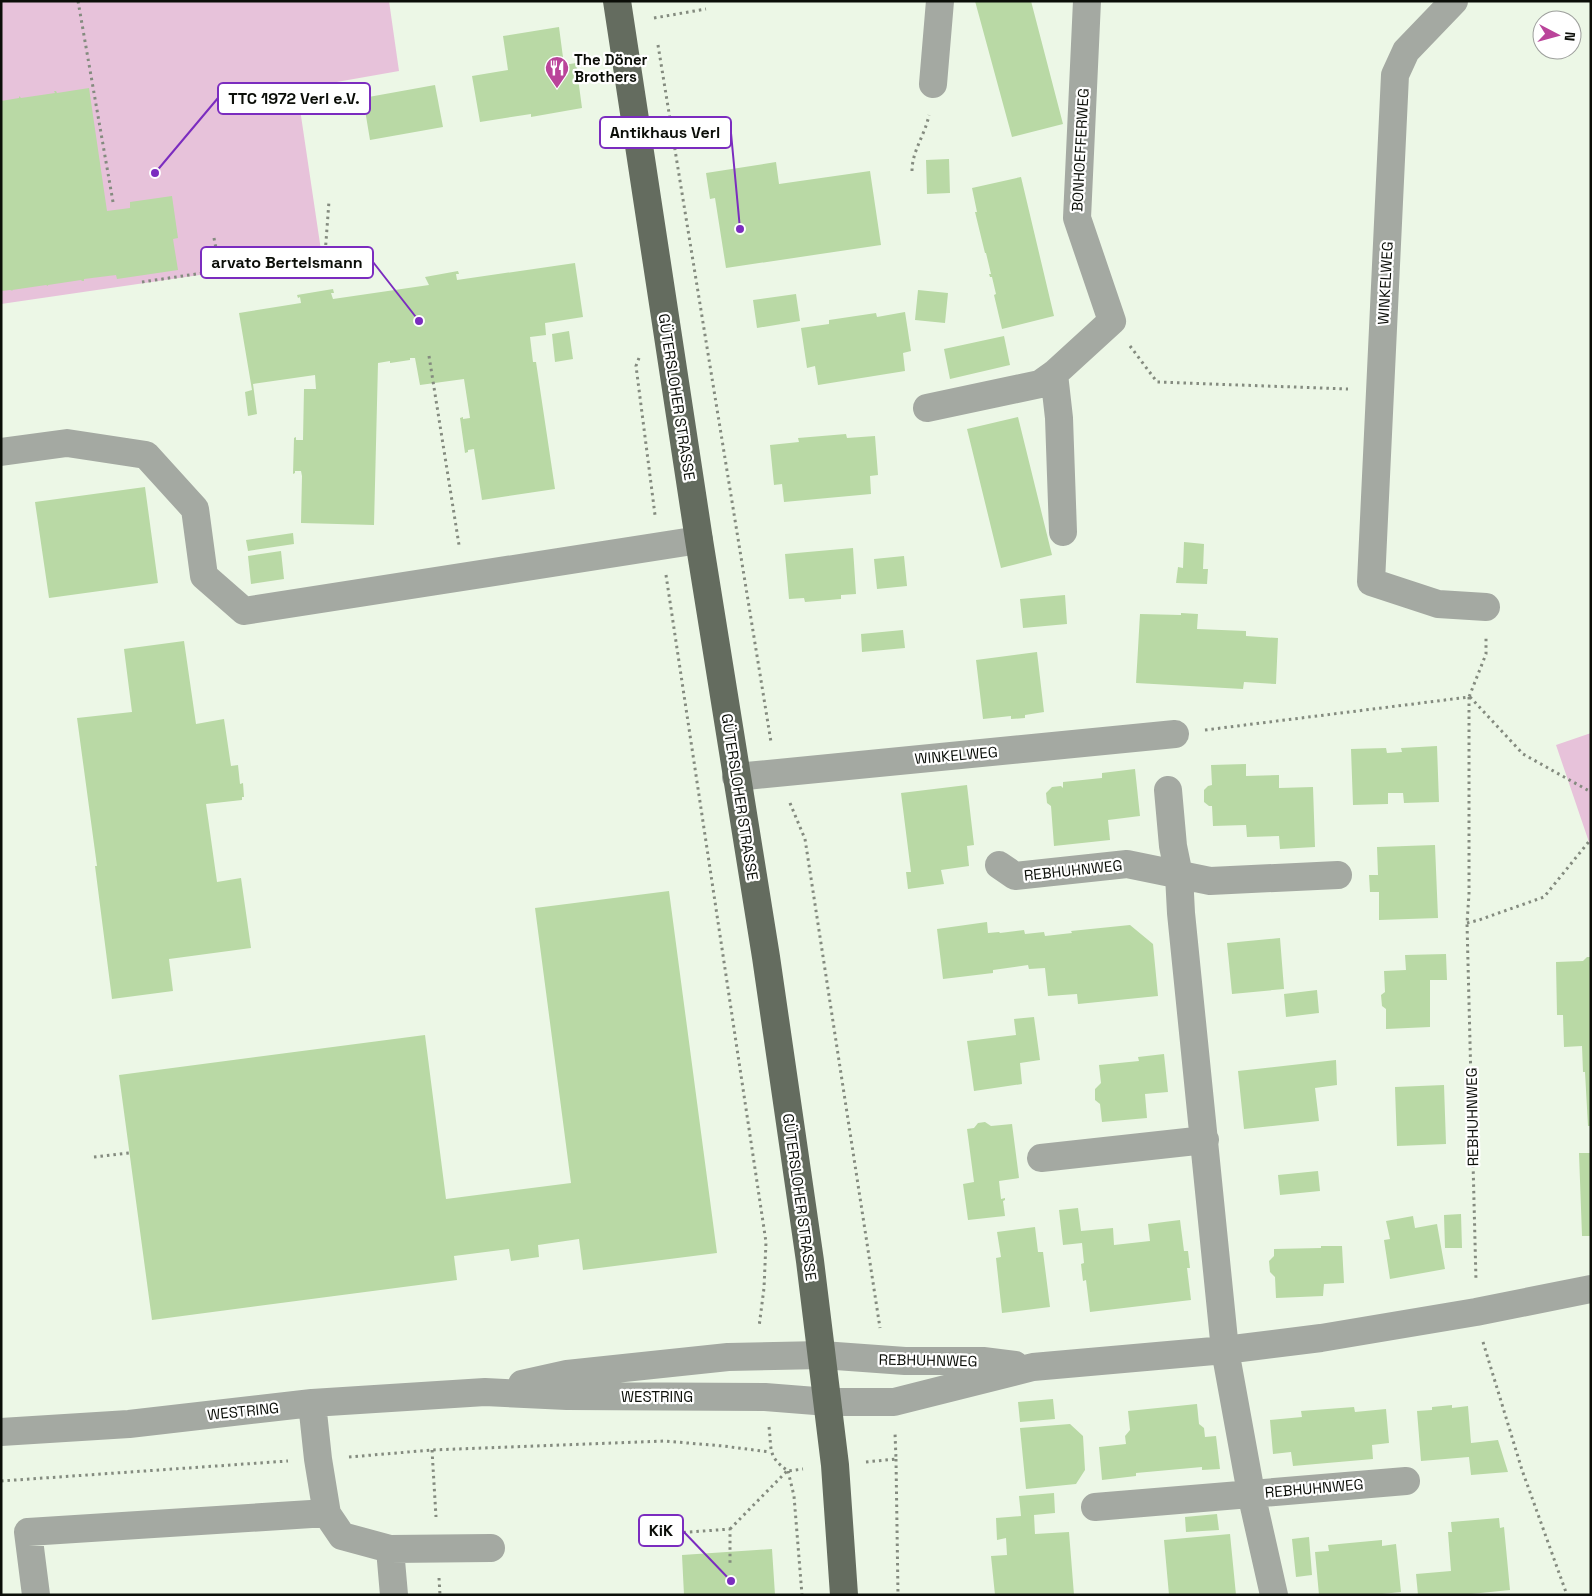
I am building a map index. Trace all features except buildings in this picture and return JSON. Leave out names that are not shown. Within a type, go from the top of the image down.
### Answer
[{"type":"main road","name":"GÜTERSLOHER STRASSE","points":[[617,1],[699,540],[766,957],[828,1402],[835,1465],[844,1595]]},
{"type":"street","points":[[933,84],[940,1]]},
{"type":"street","name":"BONHOEFFERWEG","points":[[1087,1],[1077,218],[1112,321]]},
{"type":"street","name":"WINKELWEG","points":[[1451,2],[1406,51],[1395,75],[1371,582],[1438,604],[1486,607]]},
{"type":"street","points":[[927,408],[1040,384],[1054,374],[1112,321]]},
{"type":"street","points":[[1054,374],[1059,418],[1063,532]]},
{"type":"street","points":[[1,452],[66,443],[146,455],[195,509],[204,576],[244,611],[699,540]]},
{"type":"street","name":"WINKELWEG","points":[[736,776],[1175,734]]},
{"type":"street","name":"REBHUHNWEG","points":[[1168,790],[1173,846],[1179,875],[1181,913],[1225,1350],[1251,1493],[1274,1595]]},
{"type":"street","name":"REBHUHNWEG","points":[[999,865],[1015,876],[1127,864],[1210,881],[1338,875]]},
{"type":"street","points":[[1041,1158],[1204,1140]]},
{"type":"street","name":"REBHUHNWEG","points":[[828,1402],[894,1402],[1034,1367],[1225,1350],[1321,1338],[1476,1312],[1591,1289]]},
{"type":"street","name":"REBHUHNWEG","points":[[822,1355],[910,1362],[983,1361],[1034,1367]]},
{"type":"street","name":"WESTRING","points":[[485,1392],[567,1374],[666,1362],[728,1357],[822,1355]]},
{"type":"street","name":"WESTRING","points":[[1,1432],[129,1424],[312,1403],[485,1392],[567,1396],[765,1397],[828,1402]]},
{"type":"street","points":[[312,1403],[318,1459],[327,1513],[342,1536],[390,1549],[491,1548]]},
{"type":"street","name":"REBHUHNWEG","points":[[1095,1507],[1406,1480]]},
{"type":"street","points":[[36,1595],[28,1532],[327,1513]]},
{"type":"street","points":[[390,1549],[394,1595]]},
{"type":"path","points":[[78,1],[113,202]]},
{"type":"path","points":[[654,18],[706,9]]},
{"type":"path","points":[[650,12],[654,18],[655,28]]},
{"type":"path","points":[[657,38],[758,667],[778,772],[805,839],[881,1334]]},
{"type":"path","points":[[912,172],[912,161],[927,126],[933,84]]},
{"type":"path","points":[[142,282],[325,255],[329,201]]},
{"type":"path","points":[[214,238],[220,270]]},
{"type":"path","points":[[1112,321],[1157,382],[1379,390]]},
{"type":"path","points":[[429,356],[463,577]]},
{"type":"path","points":[[668,589],[766,1242],[764,1288],[759,1327]]},
{"type":"path","points":[[1469,697],[1486,654],[1486,607]]},
{"type":"path","points":[[1175,734],[1469,697]]},
{"type":"path","points":[[1469,697],[1523,754],[1591,792]]},
{"type":"path","name":"REBHUHNWEG","points":[[1469,697],[1469,894],[1467,923],[1476,1312]]},
{"type":"path","points":[[1467,923],[1544,898],[1591,839]]},
{"type":"path","points":[[94,1157],[130,1153]]},
{"type":"path","points":[[1476,1312],[1484,1349],[1522,1470],[1566,1595]]},
{"type":"path","points":[[894,1430],[898,1595]]},
{"type":"path","points":[[770,1431],[770,1452],[778,1464],[788,1470],[804,1468]]},
{"type":"path","points":[[1,1482],[441,1450],[664,1442],[723,1446],[770,1452]]},
{"type":"path","points":[[870,1461],[896,1459]]},
{"type":"path","points":[[651,1535],[730,1529],[788,1470]]},
{"type":"path","points":[[788,1470],[794,1496],[802,1595]]},
{"type":"path","points":[[730,1529],[730,1564]]},
{"type":"shaded area","points":[[1,1],[389,1],[399,71],[297,89],[322,257],[1,304]]},
{"type":"shaded area","points":[[1591,733],[1591,848],[1556,745]]},
{"type":"place","name":"The Döner Brothers","points":[[557,89]]},
{"type":"place","name":"TTC 1972 Verl e.V.","points":[[155,173]]},
{"type":"place","name":"Antikhaus Verl","points":[[740,229]]},
{"type":"place","name":"arvato Bertelsmann","points":[[419,321]]},
{"type":"place","name":"KiK","points":[[731,1581]]}]
